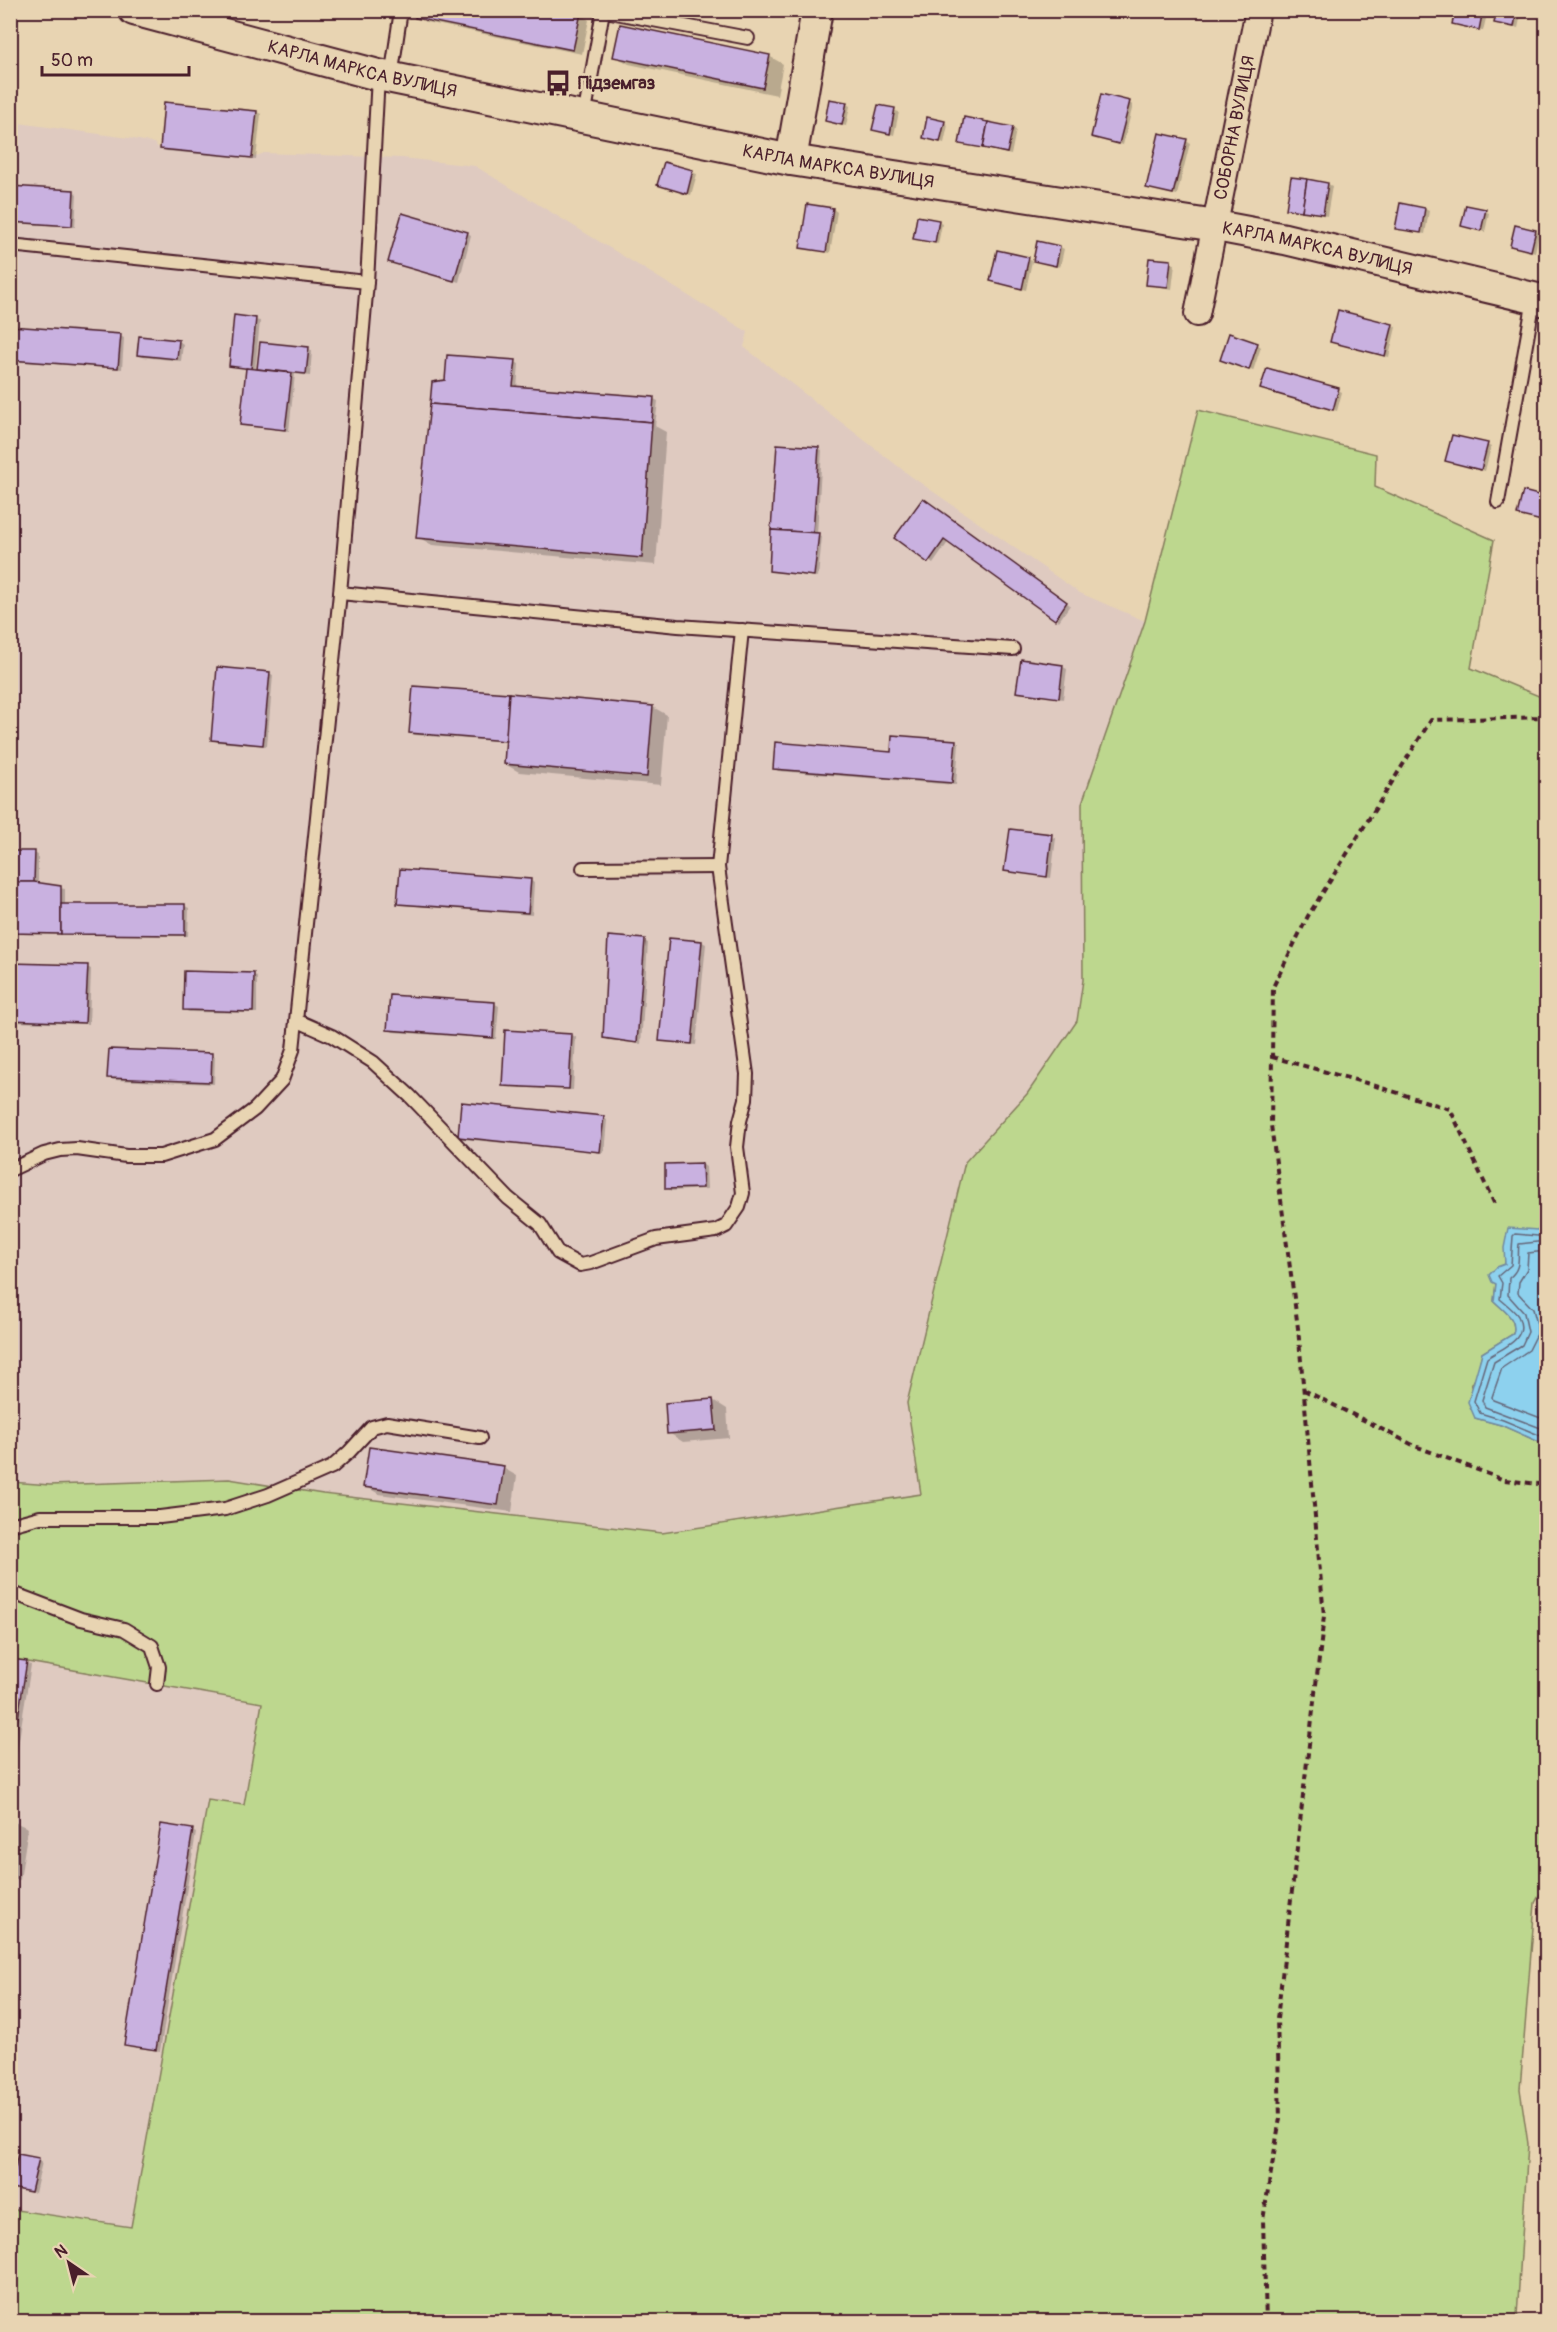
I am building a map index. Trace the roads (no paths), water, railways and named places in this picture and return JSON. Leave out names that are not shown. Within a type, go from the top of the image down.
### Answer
[{"type":"street","name":"КАРЛА МАРКСА ВУЛИЦЯ","points":[[134,10],[385,76],[791,160],[1216,226],[1285,239],[1540,299]]},
{"type":"street","points":[[791,160],[817,10]]},
{"type":"street","name":"СОБОРНА ВУЛИЦЯ","points":[[1197,314],[1258,10]]},
{"type":"lane","points":[[10,1170],[44,1154],[60,1150],[77,1149],[126,1156],[161,1156],[215,1139],[255,1109],[282,1080],[293,1050],[298,1021],[340,593],[385,76],[400,10]]},
{"type":"lane","points":[[584,117],[601,11],[748,38]]},
{"type":"lane","points":[[10,245],[367,282]]},
{"type":"lane","points":[[1498,502],[1540,299]]},
{"type":"lane","points":[[340,593],[742,630],[1013,649]]},
{"type":"lane","points":[[298,1021],[332,1036],[373,1062],[410,1096],[508,1198],[540,1224],[558,1253],[570,1261],[580,1265],[591,1263],[656,1239],[716,1231],[726,1226],[739,1207],[743,1193],[737,1147],[740,1121],[746,1099],[747,1074],[718,867],[742,630]]},
{"type":"lane","points":[[583,868],[718,867]]},
{"type":"lane","points":[[10,1525],[40,1517],[159,1517],[225,1509],[268,1495],[332,1467],[350,1452],[372,1427],[387,1423],[480,1438]]},
{"type":"lane","points":[[10,1592],[81,1619],[124,1629],[152,1646],[159,1667],[157,1684]]},
{"type":"water","points":[[1546,1227],[1546,1445],[1501,1425],[1475,1418],[1468,1402],[1482,1353],[1513,1334],[1512,1320],[1494,1301],[1496,1284],[1492,1282],[1489,1275],[1497,1267],[1505,1264],[1504,1248],[1508,1228],[1538,1230]]},
{"type":"place","name":"Підземгаз","points":[[558,83]]}]
